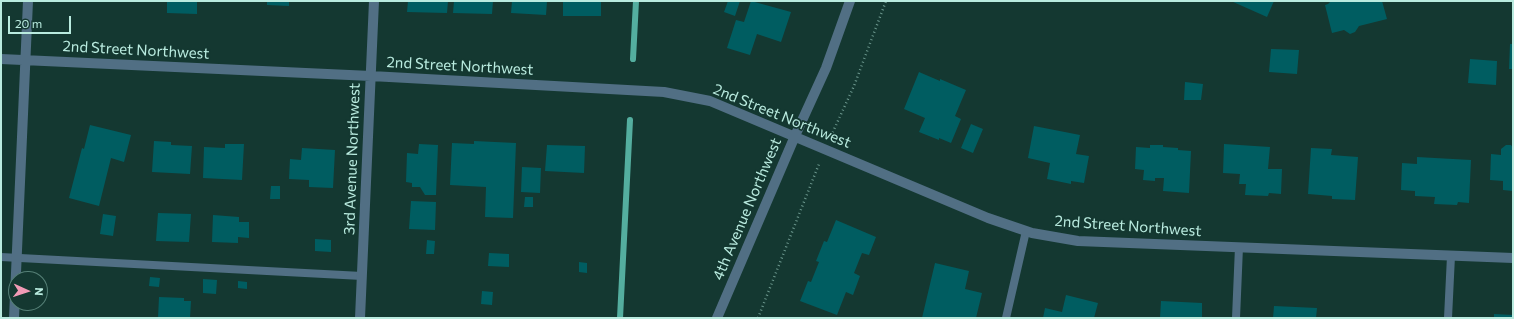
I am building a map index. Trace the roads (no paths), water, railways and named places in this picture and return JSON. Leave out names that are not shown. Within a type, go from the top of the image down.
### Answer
[{"type":"street","points":[[14,318],[28,1]]},
{"type":"street","name":"3rd Avenue Northwest","points":[[360,318],[374,1]]},
{"type":"street","name":"4th Avenue Northwest","points":[[717,318],[795,136],[826,68],[850,1]]},
{"type":"street","name":"2nd Street Northwest","points":[[1,59],[371,76],[664,92],[710,101],[988,218],[1026,231],[1078,241],[1513,258]]},
{"type":"lane","points":[[1006,318],[1026,231]]},
{"type":"lane","points":[[1236,318],[1239,247]]},
{"type":"lane","points":[[1448,318],[1451,256]]},
{"type":"lane","points":[[1,257],[362,276]]},
{"type":"waterway","points":[[633,59],[636,1]]},
{"type":"waterway","points":[[620,318],[630,120]]}]
